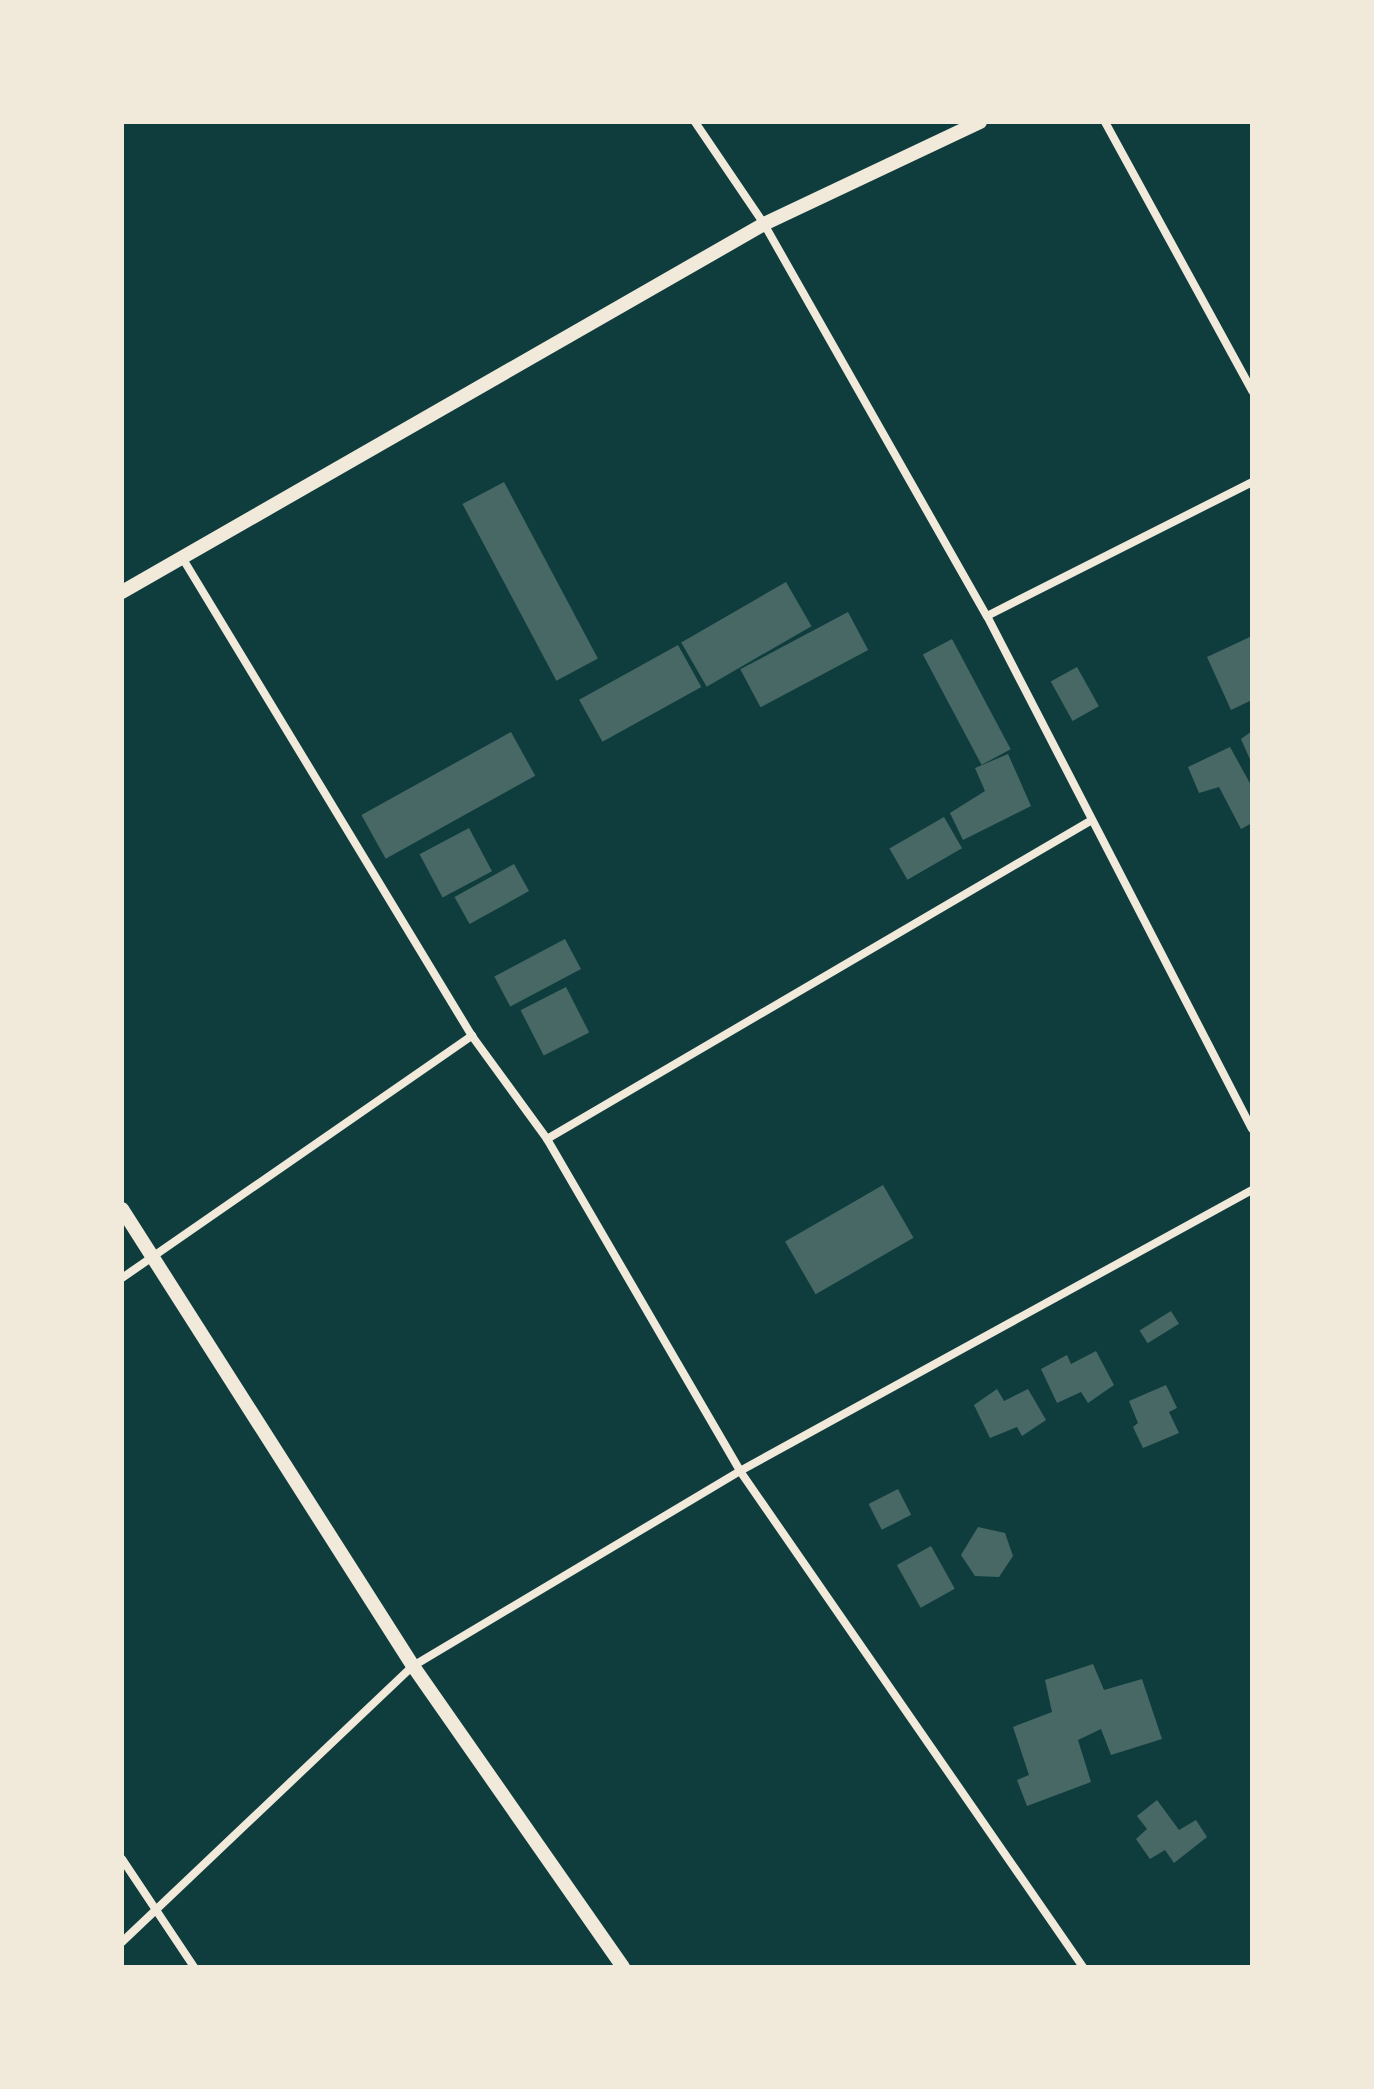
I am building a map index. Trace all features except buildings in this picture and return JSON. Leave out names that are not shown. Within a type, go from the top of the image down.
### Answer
[{"type":"street","points":[[695,122],[764,224],[987,616],[1090,821],[1252,1129]]},
{"type":"street","points":[[122,592],[764,224],[980,122]]},
{"type":"street","points":[[1105,122],[1252,391]]},
{"type":"street","points":[[987,616],[1252,482]]},
{"type":"street","points":[[183,559],[472,1036],[547,1139],[740,1471],[1083,1967]]},
{"type":"street","points":[[547,1139],[1090,821]]},
{"type":"street","points":[[122,1278],[153,1253],[472,1036]]},
{"type":"street","points":[[122,1942],[413,1666],[740,1471],[1252,1190]]},
{"type":"street","points":[[122,1209],[153,1253],[413,1666],[622,1967]]},
{"type":"street","points":[[122,1859],[194,1967]]}]
